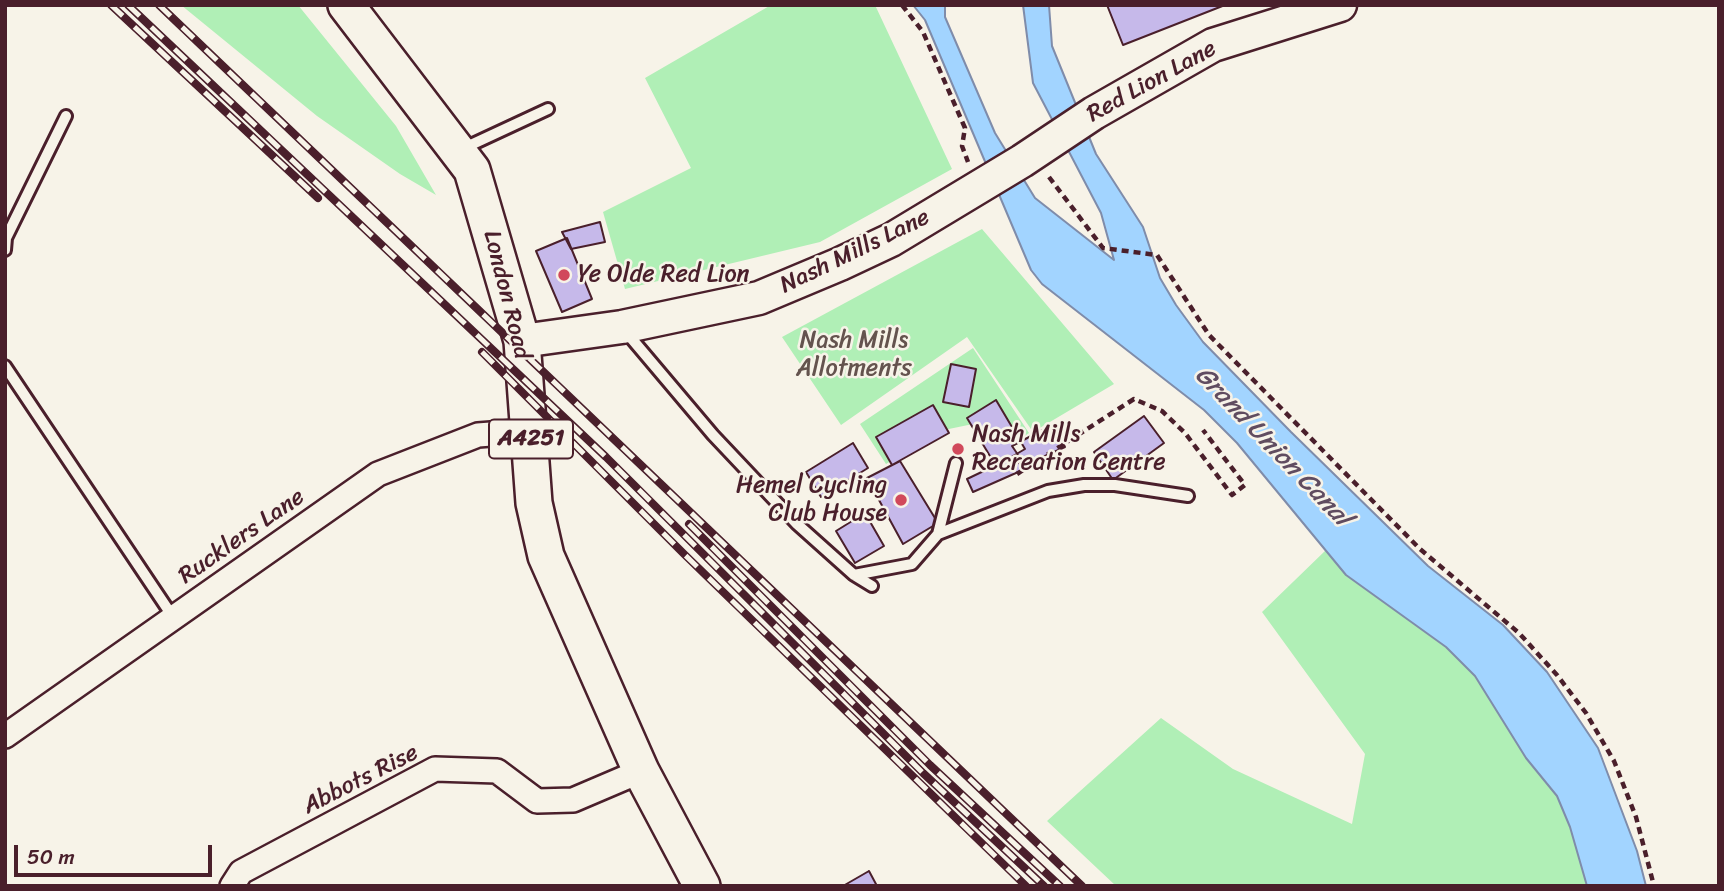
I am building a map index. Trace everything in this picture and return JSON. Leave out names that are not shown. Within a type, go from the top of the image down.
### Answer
[{"type":"main road","name":"London Road","points":[[346,5],[472,170],[522,341],[534,503],[546,556],[641,771],[702,886]]},
{"type":"street","name":"Red Lion Lane","points":[[977,189],[1094,113],[1213,45],[1340,5]]},
{"type":"street","name":"Nash Mills Lane","points":[[522,341],[622,327],[759,298],[891,240],[977,189]]},
{"type":"street","name":"Rucklers Lane","points":[[5,736],[378,474],[478,435],[530,431]]},
{"type":"street","name":"Abbots Rise","points":[[232,886],[241,872],[435,769],[497,771],[537,801],[573,800],[641,771]]},
{"type":"lane","points":[[459,150],[548,109]]},
{"type":"lane","points":[[5,250],[6,238],[66,116]]},
{"type":"lane","points":[[622,327],[713,435],[797,524],[854,575],[872,586]]},
{"type":"lane","points":[[5,366],[173,617]]},
{"type":"lane","points":[[854,575],[912,564],[938,534],[956,463]]},
{"type":"lane","points":[[938,534],[1048,491],[1084,485],[1115,485],[1188,496]]},
{"type":"path","points":[[902,5],[923,32],[965,128],[962,146],[977,189]]},
{"type":"path","points":[[1033,154],[1103,248],[1157,255],[1209,335],[1420,549],[1519,633],[1557,675],[1586,713],[1614,761],[1636,817],[1654,886]]},
{"type":"path","points":[[1017,474],[1134,399],[1162,411],[1185,433],[1232,495],[1245,485],[1203,430]]},
{"type":"green space","points":[[181,5],[298,5],[396,126],[436,195],[400,174],[317,116]]},
{"type":"green space","points":[[771,5],[875,5],[952,169],[820,242],[625,289],[603,212],[691,168],[645,78]]},
{"type":"green space","name":"Nash Mills Allotments","points":[[982,229],[1114,384],[1033,432],[967,337],[841,425],[782,337]]},
{"type":"green space","points":[[973,348],[1029,433],[994,457],[973,424],[944,430],[886,464],[860,424]]},
{"type":"green space","points":[[1326,550],[1346,575],[1446,647],[1475,676],[1526,758],[1557,796],[1570,827],[1587,886],[1116,886],[1047,821],[1161,718],[1233,769],[1352,824],[1365,754],[1262,612]]},
{"type":"water","name":"Grand Union Canal","points":[[913,5],[945,5],[945,17],[995,133],[1035,198],[1114,260],[1101,213],[1033,83],[1023,5],[1049,5],[1052,46],[1096,154],[1143,227],[1160,278],[1176,305],[1203,342],[1291,432],[1428,566],[1503,625],[1547,672],[1598,748],[1637,851],[1646,886],[1587,886],[1570,827],[1557,796],[1526,758],[1475,676],[1446,647],[1346,575],[1237,443],[1204,410],[1042,284],[1031,270],[925,20]]},
{"type":"building","points":[[1107,5],[1225,5],[1123,45]]},
{"type":"building","points":[[600,222],[605,242],[571,249],[562,232]]},
{"type":"building","name":"Ye Olde Red Lion","points":[[567,238],[592,299],[562,312],[536,251]]},
{"type":"building","name":"Nash Mills Recreation Centre","points":[[951,364],[976,369],[969,407],[943,402]]},
{"type":"building","name":"Nash Mills Recreation Centre","points":[[996,400],[1025,449],[996,466],[967,418]]},
{"type":"building","name":"Nash Mills Recreation Centre","points":[[933,405],[949,433],[892,465],[876,437]]},
{"type":"building","points":[[1144,416],[1164,443],[1113,480],[1094,452]]},
{"type":"building","points":[[1054,424],[1065,447],[1025,465],[1012,446]]},
{"type":"building","points":[[853,443],[868,468],[821,497],[806,472]]},
{"type":"building","points":[[1013,457],[1025,469],[973,492],[967,479]]},
{"type":"building","name":"Hemel Cycling Club House","points":[[900,461],[938,523],[903,544],[867,478]]},
{"type":"building","points":[[865,513],[884,546],[855,563],[836,531]]},
{"type":"building","points":[[869,871],[877,886],[843,886]]},
{"type":"railway","points":[[111,5],[318,198]]},
{"type":"railway","points":[[128,5],[606,457],[923,773],[1044,886]]},
{"type":"railway","points":[[159,5],[1082,886]]},
{"type":"railway","points":[[482,352],[684,554],[1026,886]]},
{"type":"railway","points":[[689,524],[930,765],[1060,886]]},
{"type":"place","name":"Ye Olde Red Lion","points":[[564,275]]},
{"type":"place","name":"Nash Mills Recreation Centre","points":[[958,449]]},
{"type":"place","name":"Hemel Cycling Club House","points":[[901,500]]}]
